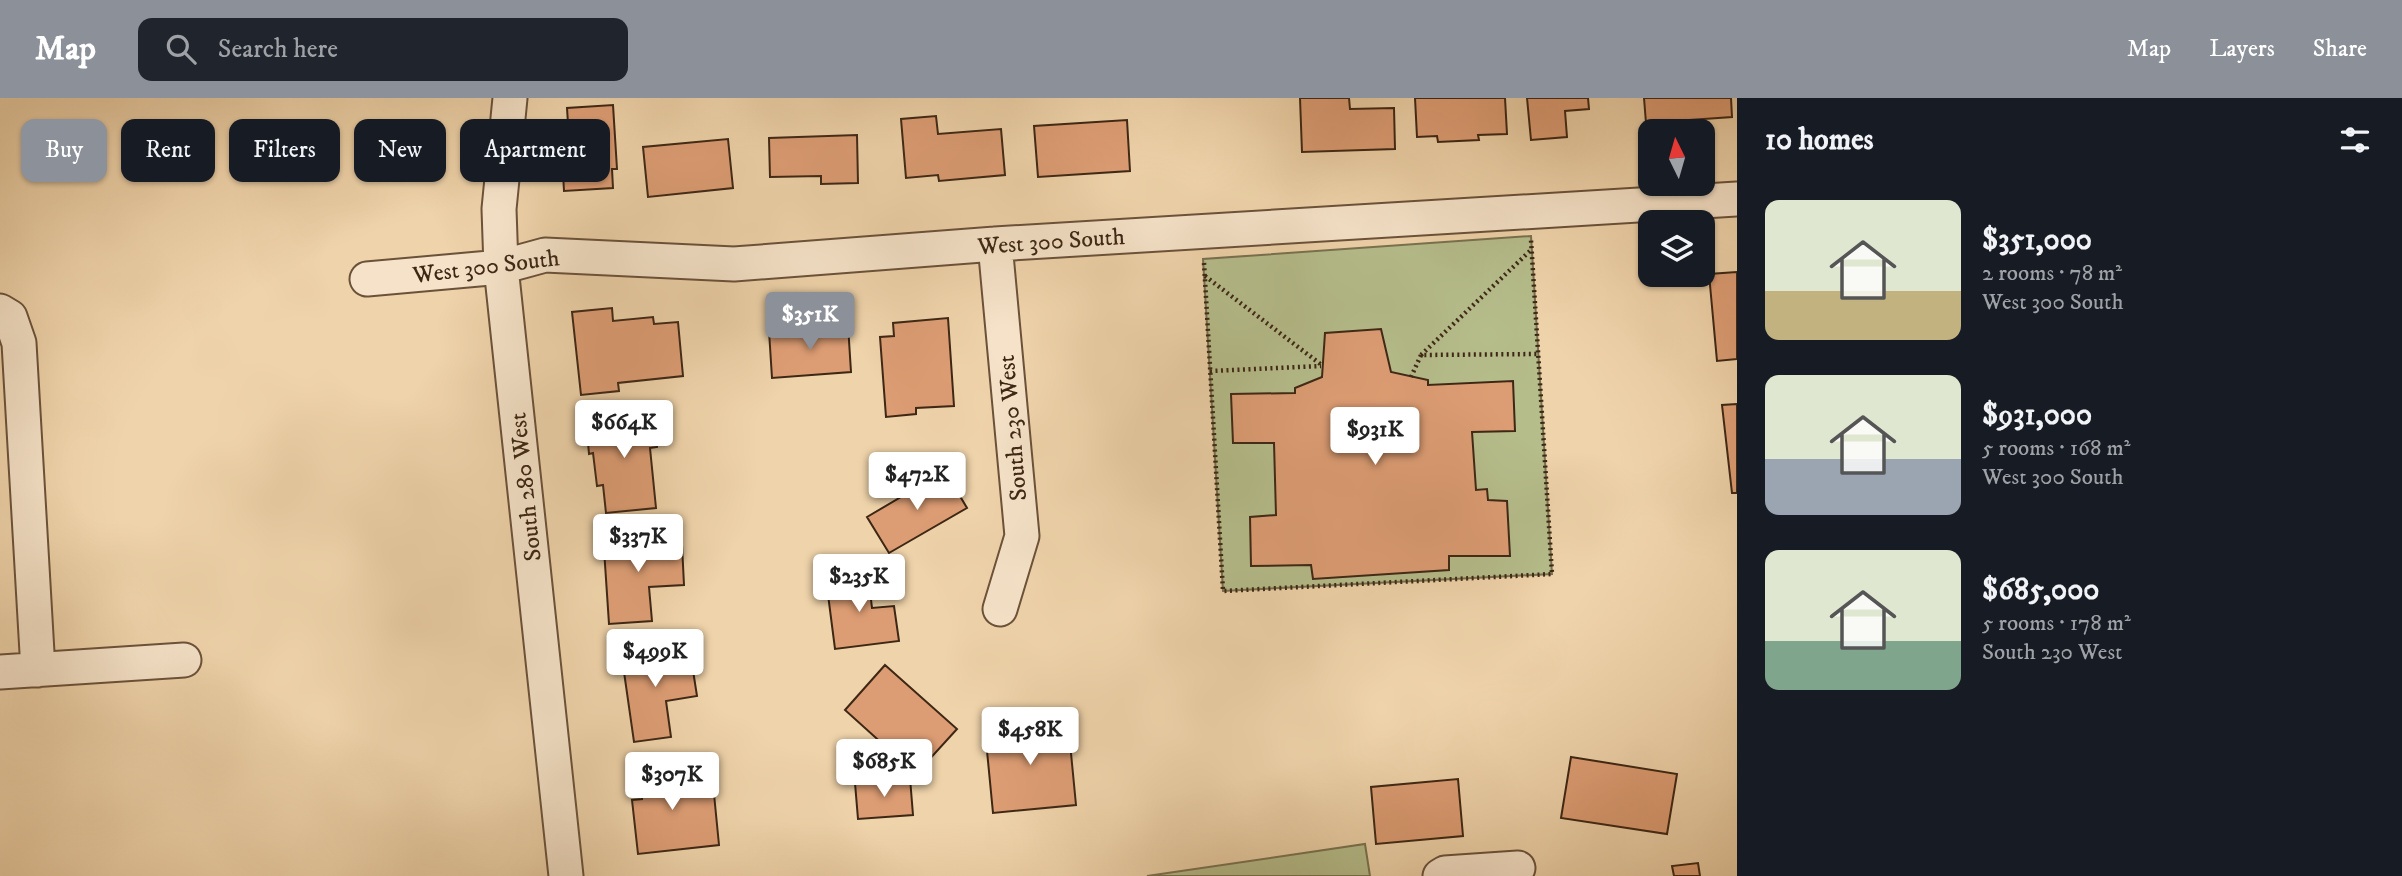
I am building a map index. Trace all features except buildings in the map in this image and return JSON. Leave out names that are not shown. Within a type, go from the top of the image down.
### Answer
[{"type":"street","name":"South 280 West","points":[[509,98],[499,209],[501,267],[566,876]]},
{"type":"street","name":"West 300 South","points":[[366,279],[501,267],[545,254],[734,264],[995,244],[1737,199]]},
{"type":"street","name":"South 230 West","points":[[995,244],[1022,536],[1000,609]]},
{"type":"street","points":[[0,311],[10,317],[19,343],[38,670]]},
{"type":"street","points":[[0,672],[184,660]]},
{"type":"street","points":[[1440,876],[1446,873],[1518,868]]},
{"type":"path","points":[[1203,259],[1223,591],[1552,574],[1531,236]]},
{"type":"path","points":[[1411,377],[1421,355],[1532,249]]},
{"type":"path","points":[[1205,276],[1323,366],[1210,371]]},
{"type":"path","points":[[1421,355],[1538,354]]},
{"type":"green space","points":[[1531,236],[1552,574],[1223,591],[1203,259]]},
{"type":"green space","points":[[1365,844],[1370,876],[1147,876]]}]
